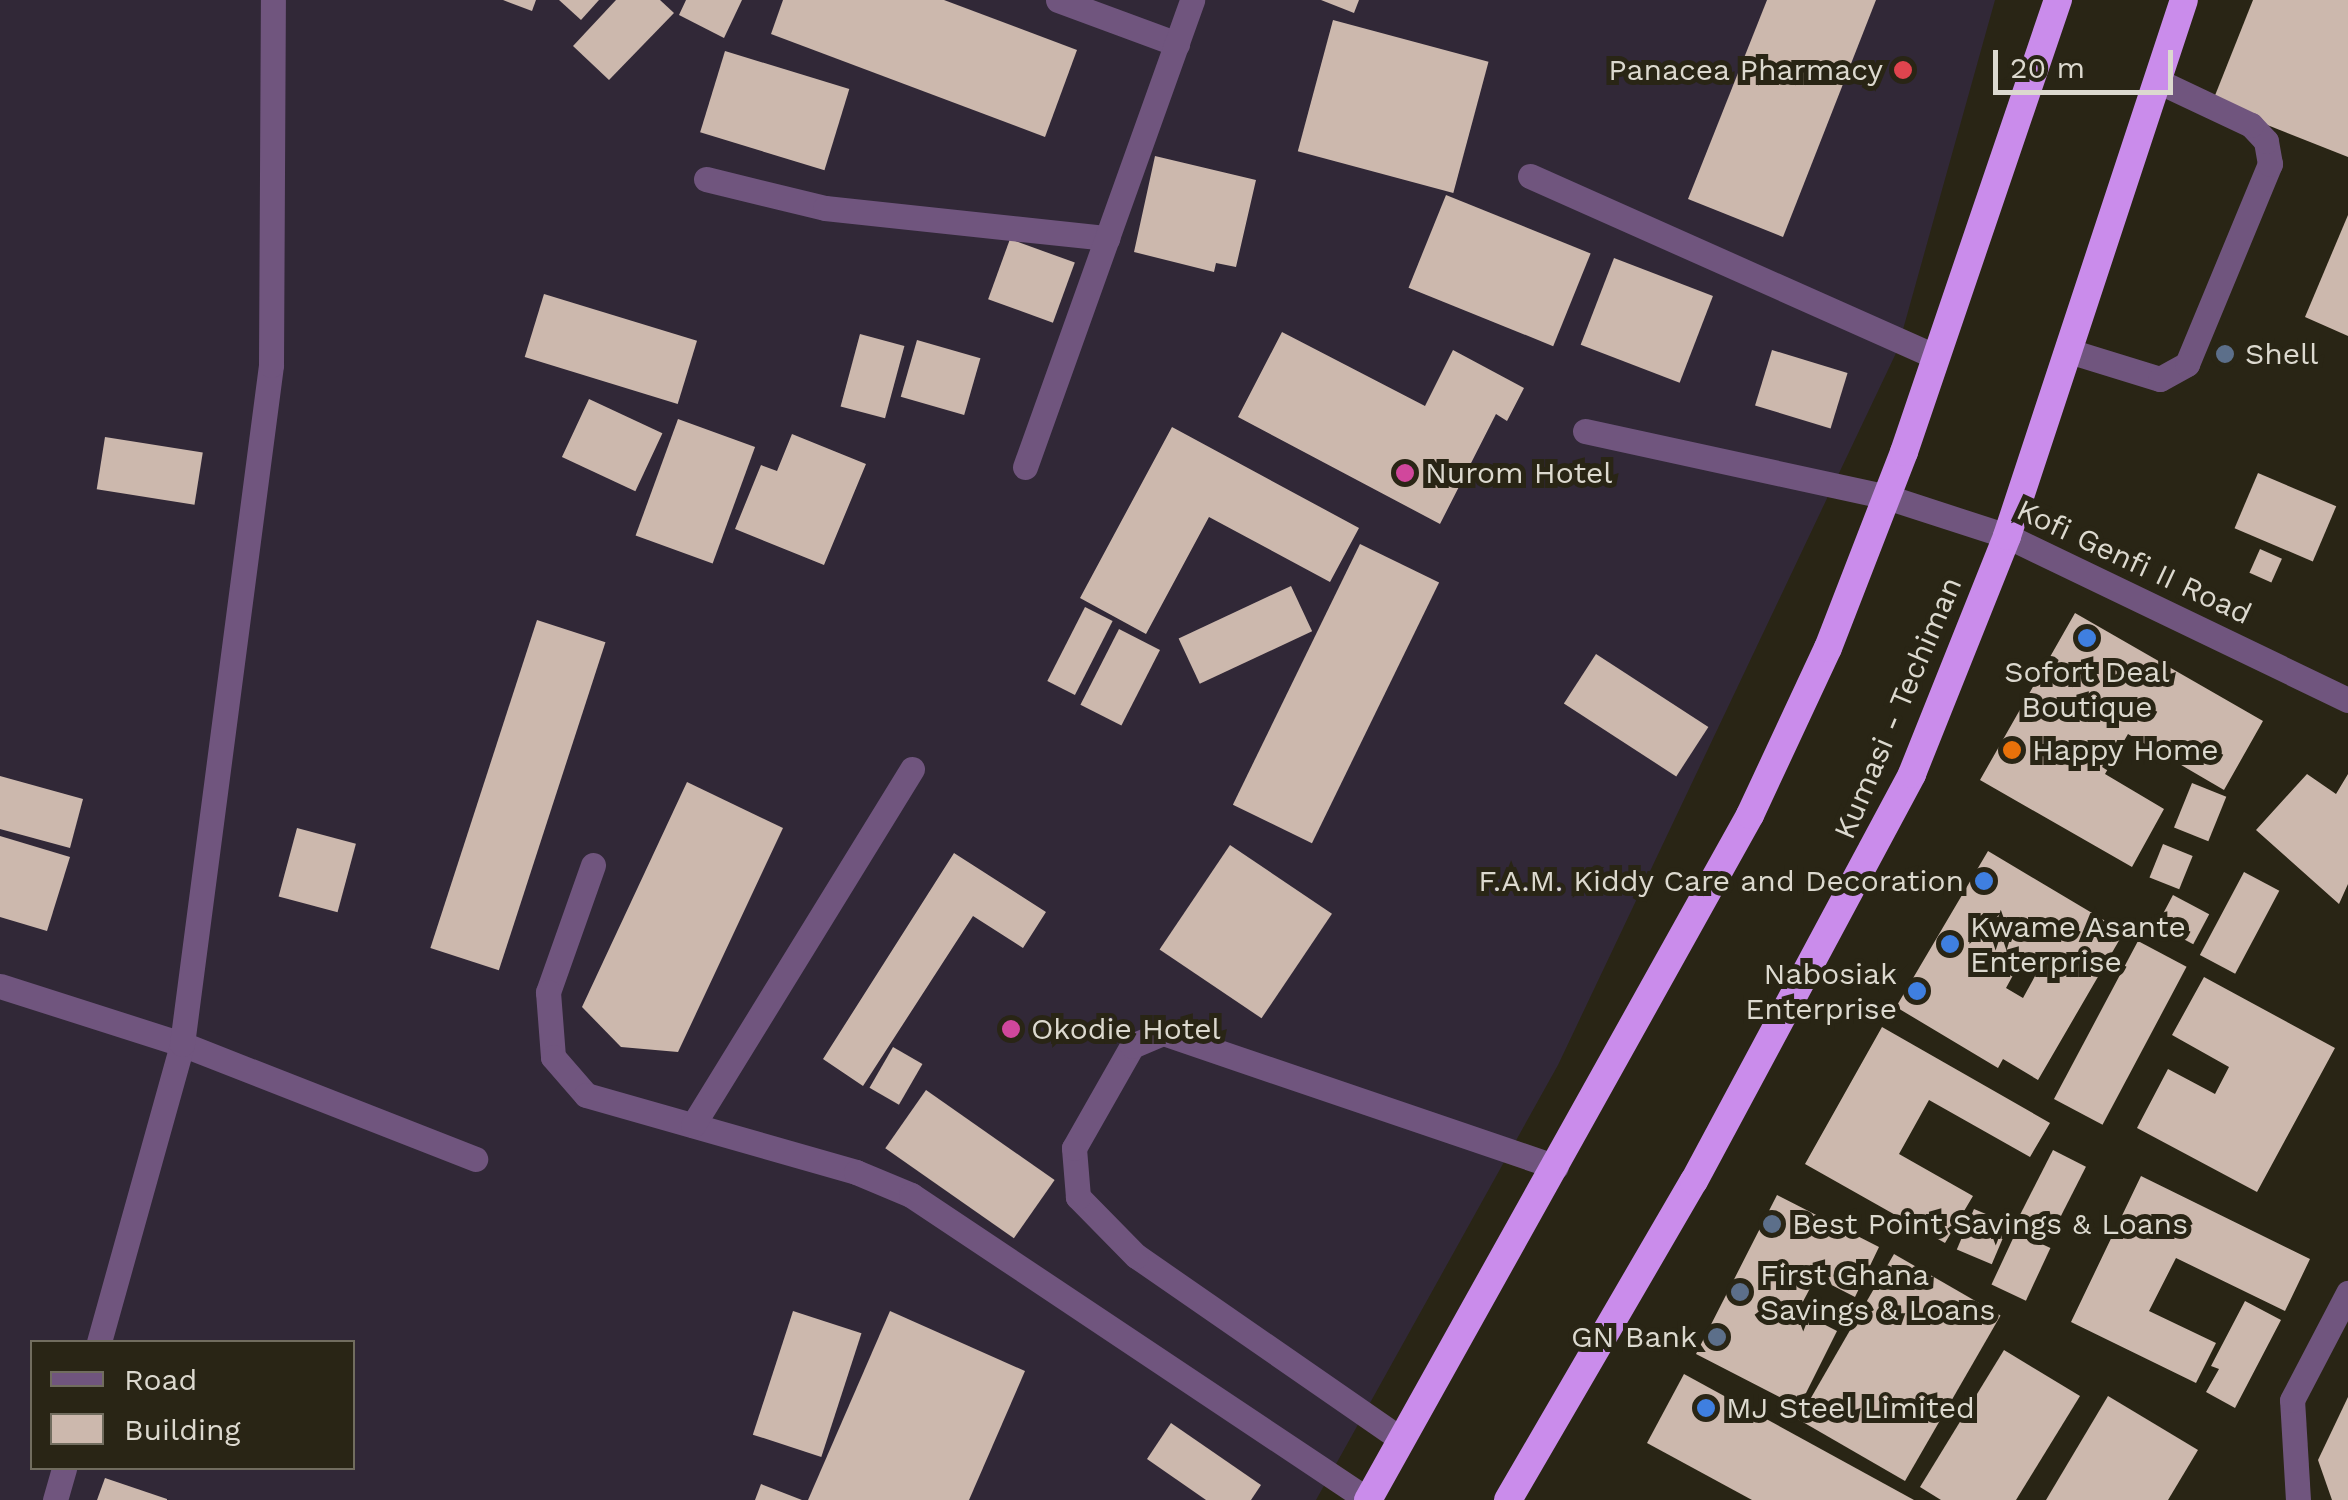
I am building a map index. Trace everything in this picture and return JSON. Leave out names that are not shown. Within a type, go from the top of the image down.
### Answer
[{"type":"highway","points":[[1368,1500],[1750,815],[1828,648],[1887,497],[2058,0]]},
{"type":"highway","name":"Kumasi - Techiman","points":[[1508,1500],[1835,925],[1912,774],[2007,536],[2184,0]]},
{"type":"street","points":[[99,1340],[182,1044],[271,365],[273,0]]},
{"type":"street","points":[[1058,0],[1177,44]]},
{"type":"street","points":[[1024,467],[1192,0]]},
{"type":"street","points":[[2069,351],[2160,379],[2187,364],[2270,164],[2266,142],[2250,126],[2160,82]]},
{"type":"street","points":[[1530,176],[1936,358]]},
{"type":"street","points":[[706,179],[825,208],[1107,238]]},
{"type":"street","name":"Kofi Genfi II Road","points":[[1585,431],[1887,497],[2007,536],[2348,700]]},
{"type":"street","points":[[693,1125],[912,769]]},
{"type":"street","points":[[592,865],[548,992],[553,1056],[586,1095],[856,1172],[910,1195],[1368,1500]]},
{"type":"street","points":[[0,986],[182,1044],[475,1158]]},
{"type":"street","points":[[1402,1440],[1136,1256],[1078,1197],[1074,1148],[1132,1046],[1163,1033],[1556,1167]]},
{"type":"street","points":[[2298,1500],[2292,1400],[2348,1293]]},
{"type":"street","points":[[55,1500],[63,1470]]},
{"type":"shaded area","points":[[0,0],[1995,0],[1897,351],[1558,1065],[1316,1500],[0,1500]]},
{"type":"building","points":[[503,0],[536,0],[532,11]]},
{"type":"building","points":[[559,0],[599,0],[581,20]]},
{"type":"building","points":[[616,0],[660,0],[674,13],[609,80],[573,46]]},
{"type":"building","points":[[686,0],[742,0],[724,38],[679,15]]},
{"type":"building","points":[[783,0],[944,0],[1077,50],[1045,137],[771,34]]},
{"type":"building","points":[[1321,0],[1359,0],[1354,13]]},
{"type":"building","points":[[1767,0],[1876,0],[1783,237],[1688,199]]},
{"type":"building","points":[[2253,0],[2348,0],[2348,157],[2212,103]]},
{"type":"building","points":[[1333,20],[1489,62],[1453,193],[1298,151]]},
{"type":"building","points":[[725,51],[849,89],[824,170],[700,132]]},
{"type":"building","points":[[1155,156],[1256,180],[1236,267],[1216,263],[1214,272],[1134,252]]},
{"type":"building","points":[[1446,195],[1591,253],[1553,346],[1409,288]]},
{"type":"building","points":[[2348,215],[2348,336],[2305,317]]},
{"type":"building","points":[[1010,239],[1075,263],[1053,323],[988,299]]},
{"type":"building","points":[[1614,258],[1713,296],[1680,383],[1581,345]]},
{"type":"building","points":[[544,294],[697,341],[678,404],[525,357]]},
{"type":"building","name":"Nurom Hotel","points":[[1282,332],[1425,406],[1453,350],[1524,388],[1507,421],[1496,414],[1440,524],[1238,417]]},
{"type":"building","points":[[860,334],[904,346],[885,418],[841,406]]},
{"type":"building","points":[[917,340],[980,358],[964,415],[901,397]]},
{"type":"building","points":[[1772,350],[1848,373],[1831,429],[1755,405]]},
{"type":"building","points":[[589,399],[662,433],[635,491],[562,457]]},
{"type":"building","points":[[678,419],[755,447],[713,564],[636,536]]},
{"type":"building","points":[[1172,427],[1359,528],[1330,582],[1209,517],[1146,634],[1080,598]]},
{"type":"building","points":[[792,434],[866,464],[824,565],[735,529],[761,465],[777,471]]},
{"type":"building","points":[[105,437],[203,452],[194,505],[97,489]]},
{"type":"building","points":[[2258,473],[2336,506],[2313,561],[2235,528]]},
{"type":"building","points":[[1360,544],[1439,583],[1312,843],[1233,805]]},
{"type":"building","points":[[2260,549],[2282,559],[2271,583],[2249,573]]},
{"type":"building","points":[[1291,586],[1312,631],[1200,684],[1179,638]]},
{"type":"building","points":[[1085,607],[1113,621],[1075,695],[1047,681]]},
{"type":"building","points":[[2075,613],[2263,721],[2224,790],[2128,734],[2105,774],[2164,809],[2132,867],[1980,780]]},
{"type":"building","points":[[537,620],[605,642],[499,970],[430,948]]},
{"type":"building","points":[[1119,629],[1160,650],[1121,726],[1080,705]]},
{"type":"building","points":[[1596,654],[1708,727],[1676,776],[1564,703]]},
{"type":"building","points":[[2307,774],[2336,794],[2348,774],[2348,884],[2339,904],[2256,830]]},
{"type":"building","points":[[0,776],[83,799],[70,848],[0,829]]},
{"type":"building","points":[[687,782],[783,828],[678,1052],[621,1047],[582,1007]]},
{"type":"building","points":[[2192,783],[2226,797],[2208,841],[2174,828]]},
{"type":"building","points":[[297,828],[356,844],[338,912],[279,897]]},
{"type":"building","points":[[0,836],[70,857],[47,931],[0,917]]},
{"type":"building","points":[[2163,844],[2193,856],[2179,889],[2150,877]]},
{"type":"building","points":[[1230,845],[1332,914],[1262,1018],[1160,949]]},
{"type":"building","points":[[1988,851],[2124,932],[2038,1080],[2003,1059],[1998,1068],[1896,1007]],"holes":[[[2023,957],[2040,967],[2023,998],[2006,988]]]},
{"type":"building","points":[[954,853],[1046,912],[1023,948],[973,916],[863,1086],[823,1059]]},
{"type":"building","points":[[2244,872],[2279,891],[2235,974],[2200,955]]},
{"type":"building","points":[[2173,895],[2209,914],[2193,944],[2157,925]]},
{"type":"building","points":[[2138,941],[2187,967],[2103,1125],[2054,1099]]},
{"type":"building","points":[[2204,977],[2335,1048],[2257,1192],[2137,1128],[2168,1069],[2215,1094],[2229,1067],[2172,1035]]},
{"type":"building","points":[[1882,1027],[2050,1123],[2030,1157],[1929,1100],[1899,1154],[1973,1196],[1945,1243],[1805,1164]]},
{"type":"building","points":[[893,1047],[922,1064],[899,1105],[870,1088]]},
{"type":"building","points":[[926,1090],[1055,1180],[1014,1238],[885,1148]]},
{"type":"building","points":[[2053,1150],[2086,1167],[2050,1237],[2017,1220]]},
{"type":"building","points":[[2141,1176],[2310,1259],[2285,1311],[2176,1258],[2149,1311],[2216,1343],[2196,1383],[2071,1322]]},
{"type":"building","points":[[1777,1195],[1879,1247],[1855,1297],[1816,1277],[1798,1311],[1837,1331],[1799,1407],[1696,1354]]},
{"type":"building","points":[[1974,1209],[2009,1224],[1992,1264],[1957,1250]]},
{"type":"building","points":[[2016,1232],[2050,1248],[2026,1301],[1991,1285]]},
{"type":"building","points":[[1894,1254],[2001,1316],[1905,1481],[1798,1419]]},
{"type":"building","points":[[2245,1301],[2281,1320],[2235,1408],[2206,1392],[2219,1369],[2211,1366]]},
{"type":"building","points":[[793,1311],[861,1333],[821,1457],[753,1435]]},
{"type":"building","points":[[890,1311],[1025,1371],[969,1500],[808,1500]]},
{"type":"building","points":[[2004,1350],[2080,1396],[2016,1500],[1941,1500],[1920,1487]]},
{"type":"building","name":"MJ Steel Limited","points":[[1684,1374],[1914,1500],[1752,1500],[1647,1443]]},
{"type":"building","points":[[2108,1396],[2198,1450],[2168,1500],[2046,1500]]},
{"type":"building","points":[[2348,1397],[2348,1500],[2332,1500],[2318,1460]]},
{"type":"building","points":[[1171,1423],[1261,1485],[1251,1500],[1206,1500],[1147,1459]]},
{"type":"building","points":[[105,1478],[167,1499],[167,1500],[97,1500]]},
{"type":"building","points":[[761,1484],[802,1500],[755,1500]]},
{"type":"place","name":"Panacea Pharmacy","points":[[1903,70]]},
{"type":"place","name":"Shell","points":[[2225,354]]},
{"type":"place","name":"Nurom Hotel","points":[[1405,473]]},
{"type":"place","name":"Sofort Deal Boutique","points":[[2087,638]]},
{"type":"place","name":"Happy Home","points":[[2012,750]]},
{"type":"place","name":"F.A.M. Kiddy Care and Decoration","points":[[1984,881]]},
{"type":"place","name":"Kwame Asante Enterprise","points":[[1950,944]]},
{"type":"place","name":"Nabosiak Enterprise","points":[[1917,991]]},
{"type":"place","name":"Okodie Hotel","points":[[1011,1029]]},
{"type":"place","name":"Best Point Savings & Loans","points":[[1772,1224]]},
{"type":"place","name":"First Ghana Savings & Loans","points":[[1740,1292]]},
{"type":"place","name":"GN Bank","points":[[1717,1337]]},
{"type":"place","name":"MJ Steel Limited","points":[[1706,1408]]}]
